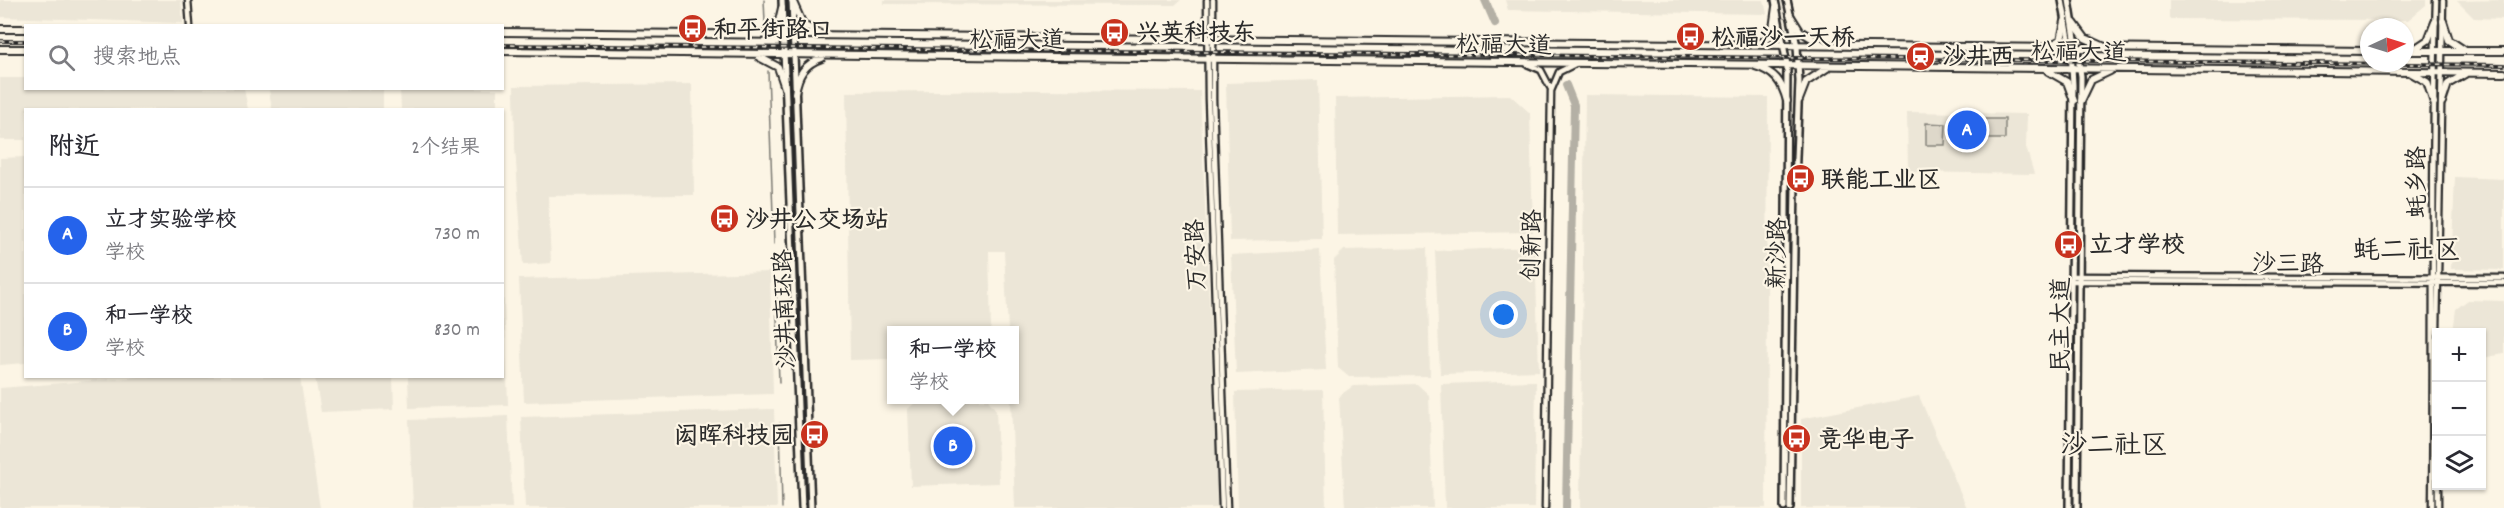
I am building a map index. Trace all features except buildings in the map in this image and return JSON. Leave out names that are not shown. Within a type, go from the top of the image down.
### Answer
[{"type":"main road","name":"沙井南环路","points":[[782,0],[801,508]]},
{"type":"main road","name":"沙井南环路","points":[[792,0],[811,508]]},
{"type":"main road","points":[[792,0],[795,12],[806,28],[830,36]]},
{"type":"main road","name":"新沙路","points":[[1787,0],[1799,66],[1790,508]]},
{"type":"main road","name":"民主大道","points":[[2062,0],[2077,101]]},
{"type":"main road","name":"民主大道","points":[[2069,0],[2079,50],[2080,69],[2077,101],[2069,508]]},
{"type":"main road","points":[[1752,45],[1766,41],[1773,36],[1776,3]]},
{"type":"main road","name":"新沙路","points":[[1776,3],[1787,65],[1784,508]]},
{"type":"main road","points":[[757,35],[767,33],[778,25],[782,8]]},
{"type":"main road","points":[[1790,15],[1806,36],[1829,46]]},
{"type":"main road","points":[[2040,49],[2061,40],[2065,21]]},
{"type":"main road","points":[[2443,21],[2445,32],[2452,43],[2474,51]]},
{"type":"main road","points":[[2414,48],[2426,43],[2435,22]]},
{"type":"main road","points":[[2074,23],[2090,42],[2114,50]]},
{"type":"main road","points":[[0,29],[24,29]]},
{"type":"main road","name":"松福大道","points":[[504,32],[1210,38],[2079,50],[2360,51]]},
{"type":"main road","points":[[0,49],[24,49]]},
{"type":"main road","name":"松福大道","points":[[504,51],[2360,72]]},
{"type":"main road","points":[[2414,51],[2504,51]]},
{"type":"main road","points":[[750,55],[776,65],[781,71],[785,88]]},
{"type":"main road","points":[[795,93],[805,67],[828,56]]},
{"type":"main road","points":[[1749,64],[1775,75],[1787,101]]},
{"type":"main road","points":[[1799,100],[1806,82],[1830,67]]},
{"type":"main road","points":[[2039,68],[2063,78],[2077,101],[2091,80],[2115,69]]},
{"type":"main road","points":[[2402,72],[2425,80],[2431,90],[2434,103]]},
{"type":"main road","name":"松福大道","points":[[2414,72],[2504,74]]},
{"type":"main road","points":[[2442,102],[2444,92],[2452,80],[2473,72]]},
{"type":"main road","name":"民主大道","points":[[2075,278],[2077,508]]},
{"type":"street","points":[[188,0],[190,24]]},
{"type":"street","name":"万安路","points":[[1207,0],[1210,38]]},
{"type":"street","name":"万安路","points":[[1212,0],[1210,58],[1222,508]]},
{"type":"street","name":"蚝乡路","points":[[2432,508],[2436,0]]},
{"type":"street","name":"蚝乡路","points":[[2437,328],[2440,280],[2443,0]]},
{"type":"street","name":"万安路","points":[[1210,58],[1227,508]]},
{"type":"street","points":[[1525,63],[1542,70],[1549,80],[1551,91]]},
{"type":"street","points":[[1551,91],[1559,72],[1577,63]]},
{"type":"street","name":"创新路","points":[[1545,508],[1551,91]]},
{"type":"street","name":"沙三路","points":[[2075,278],[2433,280],[2504,278]]},
{"type":"street","name":"沙三路","points":[[2440,280],[2504,283]]},
{"type":"street","points":[[2438,490],[2438,508]]},
{"type":"shaded area","points":[[0,0],[181,0],[183,23],[0,17]]},
{"type":"shaded area","points":[[884,0],[1181,0],[1175,5],[884,4]]},
{"type":"shaded area","points":[[1505,0],[1764,0],[1767,14],[1508,10]]},
{"type":"shaded area","points":[[2169,0],[2426,0],[2426,5],[2410,18],[2169,19]]},
{"type":"shaded area","points":[[2504,0],[2504,19],[2474,18],[2457,1]]},
{"type":"shaded area","points":[[0,78],[24,78],[24,90],[244,90],[248,108],[24,108],[24,140],[0,140]]},
{"type":"shaded area","points":[[1318,80],[1322,239],[1230,241],[1226,83]]},
{"type":"shaded area","points":[[692,84],[694,195],[548,196],[551,263],[523,265],[515,147],[514,86]]},
{"type":"shaded area","points":[[269,90],[383,90],[383,108],[272,108]]},
{"type":"shaded area","points":[[400,90],[497,90],[497,108],[401,108]]},
{"type":"shaded area","points":[[1200,91],[1218,508],[1015,508],[1011,404],[1019,404],[1019,326],[1008,326],[1004,251],[989,251],[991,326],[887,326],[887,359],[850,360],[846,92]]},
{"type":"shaded area","points":[[1510,95],[1530,113],[1533,232],[1337,235],[1335,98]]},
{"type":"shaded area","points":[[1585,95],[1768,97],[1766,508],[1580,508]]},
{"type":"shaded area","points":[[1907,112],[2027,114],[2026,147],[2034,174],[1908,172]]},
{"type":"shaded area","points":[[1969,119],[2005,119],[2005,139],[1969,139]]},
{"type":"shaded area","points":[[1926,123],[1946,124],[1945,145],[1926,145]]},
{"type":"shaded area","points":[[24,157],[24,363],[0,365],[0,158]]},
{"type":"shaded area","points":[[2455,177],[2504,179],[2504,270],[2451,269]]},
{"type":"shaded area","points":[[1535,247],[1539,371],[1440,374],[1435,251]]},
{"type":"shaded area","points":[[1427,248],[1430,376],[1349,377],[1338,368],[1334,260],[1344,250]]},
{"type":"shaded area","points":[[1320,250],[1326,370],[1236,374],[1231,255]]},
{"type":"shaded area","points":[[770,272],[773,394],[524,402],[519,279]]},
{"type":"shaded area","points":[[2468,300],[2504,301],[2504,354],[2486,357],[2486,328],[2454,328],[2456,309]]},
{"type":"shaded area","points":[[504,303],[508,405],[409,408],[408,378],[504,378]]},
{"type":"shaded area","points":[[126,378],[300,378],[320,508],[0,508],[0,388]]},
{"type":"shaded area","points":[[315,378],[393,378],[394,409],[321,412]]},
{"type":"shaded area","points":[[1536,381],[1534,508],[1445,508],[1441,384]]},
{"type":"shaded area","points":[[1417,384],[1429,395],[1433,508],[1345,508],[1339,396],[1353,386]]},
{"type":"shaded area","points":[[1323,390],[1326,508],[1238,508],[1235,392]]},
{"type":"shaded area","points":[[1919,396],[1967,508],[1801,508],[1801,419]]},
{"type":"shaded area","points":[[914,404],[991,404],[996,410],[999,483],[911,486],[908,409]]},
{"type":"shaded area","points":[[774,409],[777,508],[525,508],[521,417]]},
{"type":"shaded area","points":[[508,416],[512,508],[413,508],[409,420]]},
{"type":"waterway","points":[[764,0],[765,22]]},
{"type":"waterway","points":[[1485,0],[1495,23]]},
{"type":"waterway","points":[[768,71],[774,244]]},
{"type":"waterway","points":[[1566,85],[1574,105],[1566,508]]},
{"type":"waterway","points":[[776,286],[779,383]]},
{"type":"waterway","points":[[780,423],[782,508]]},
{"type":"railway","points":[[0,41],[24,41]]},
{"type":"railway","points":[[504,45],[2504,65]]},
{"type":"place","name":"和平街路口","points":[[692,29]]},
{"type":"place","name":"兴英科技东","points":[[1115,32]]},
{"type":"place","name":"松福沙一天桥","points":[[1690,37]]},
{"type":"place","name":"沙井西","points":[[1921,56]]},
{"type":"place","name":"立才实验学校","points":[[1967,130]]},
{"type":"place","name":"联能工业区","points":[[1800,179]]},
{"type":"place","name":"沙井公交场站","points":[[724,219]]},
{"type":"place","name":"立才学校","points":[[2068,244]]},
{"type":"place","name":"闳晖科技园","points":[[815,435]]},
{"type":"place","name":"竞华电子","points":[[1797,439]]},
{"type":"place","name":"和一学校","points":[[953,446]]},
{"type":"district","name":"蚝二社区","points":[[2407,249]]},
{"type":"district","name":"沙二社区","points":[[2114,444]]}]
